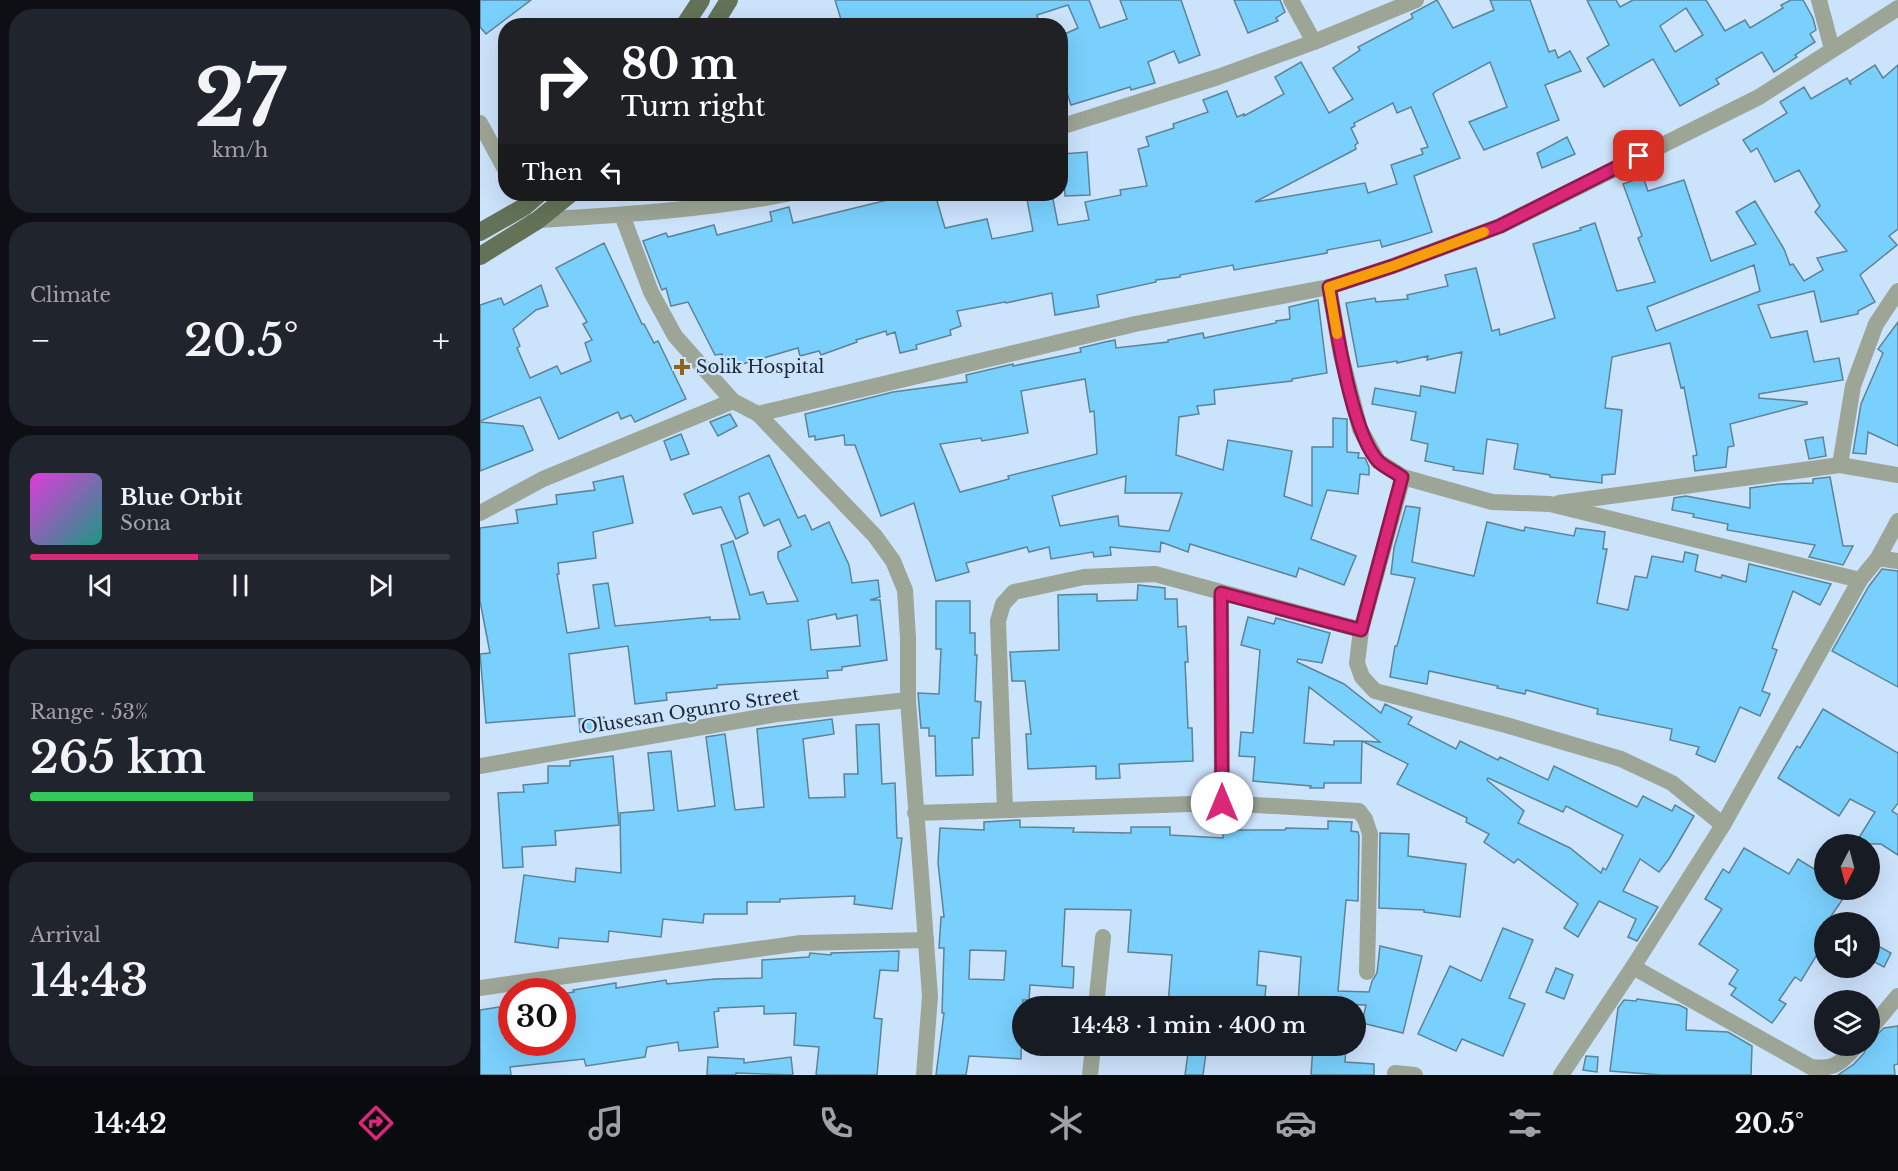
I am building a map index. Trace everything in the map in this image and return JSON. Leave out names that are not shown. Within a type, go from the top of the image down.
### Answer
[{"type":"main road","points":[[689,18],[701,0]]},
{"type":"main road","points":[[718,18],[729,0]]},
{"type":"main road","points":[[480,232],[520,201]]},
{"type":"main road","points":[[480,256],[538,220],[561,201]]},
{"type":"street","points":[[1291,0],[1314,42]]},
{"type":"street","points":[[1068,124],[1218,77],[1314,42],[1416,0]]},
{"type":"street","points":[[1820,0],[1832,50]]},
{"type":"street","points":[[758,414],[1135,324],[1329,287],[1393,266],[1500,226],[1759,96],[1898,8]]},
{"type":"street","points":[[480,123],[498,156]]},
{"type":"street","points":[[538,220],[621,215],[747,201]]},
{"type":"street","points":[[621,215],[651,292],[675,336],[733,401],[758,414],[875,536],[893,561],[904,590],[915,813],[930,996],[924,1075]]},
{"type":"street","points":[[1329,287],[1341,355],[1360,429],[1378,461],[1402,477],[1492,502],[1550,504],[1840,465],[1898,475]]},
{"type":"street","points":[[1840,465],[1853,386],[1876,324],[1898,291]]},
{"type":"street","points":[[480,513],[543,478],[733,401]]},
{"type":"street","points":[[1402,477],[1361,630],[1358,663],[1362,677],[1375,691],[1506,725],[1621,759],[1672,783],[1723,825]]},
{"type":"street","points":[[1550,504],[1860,580]]},
{"type":"street","points":[[1561,1075],[1618,987],[1634,967],[1723,825],[1860,580],[1878,558],[1898,520]]},
{"type":"street","points":[[1878,558],[1898,561]]},
{"type":"street","points":[[1005,810],[998,621],[1003,604],[1014,592],[1084,577],[1155,574],[1361,630]]},
{"type":"street","points":[[1221,593],[1222,803]]},
{"type":"street","name":"Olusesan Ogunro Street","points":[[480,766],[777,714],[908,700]]},
{"type":"street","points":[[915,813],[1222,803],[1359,811],[1365,819],[1370,834],[1368,972]]},
{"type":"street","points":[[1097,996],[1102,937]]},
{"type":"street","points":[[480,988],[801,944],[926,940]]},
{"type":"street","points":[[1634,967],[1811,1067],[1827,1068],[1843,1061],[1847,1056]]},
{"type":"street","points":[[1880,1017],[1898,996]]},
{"type":"street","points":[[1090,1075],[1092,1056]]},
{"type":"street","points":[[1395,1073],[1415,1075]]},
{"type":"building","points":[[480,0],[531,0],[507,18],[498,18],[498,25],[486,34],[480,27]]},
{"type":"building","points":[[835,0],[1089,0],[1100,28],[1127,19],[1120,0],[1181,0],[1200,55],[1179,63],[1174,51],[1148,62],[1155,83],[1131,90],[1130,87],[1071,105],[1068,96],[1068,32],[1078,28],[1068,5],[1037,15],[1038,18],[841,18]]},
{"type":"building","points":[[1234,0],[1280,0],[1285,12],[1276,18],[1278,21],[1248,33]]},
{"type":"building","points":[[1437,0],[1453,28],[1494,10],[1490,0],[1530,0],[1549,52],[1555,50],[1558,58],[1570,51],[1581,71],[1545,85],[1559,120],[1484,150],[1469,122],[1507,107],[1490,62],[1436,91],[1433,94],[1460,158],[1414,176],[1432,232],[1407,240],[1382,247],[1380,240],[1327,250],[1327,253],[1234,270],[1233,265],[1156,280],[1156,282],[1097,295],[1099,307],[1055,315],[1052,293],[957,311],[961,326],[950,330],[951,335],[916,345],[917,349],[900,353],[895,332],[887,335],[886,331],[856,340],[857,342],[821,355],[819,351],[800,356],[798,348],[739,365],[740,372],[722,371],[722,354],[715,355],[688,302],[671,306],[666,288],[662,290],[661,288],[643,241],[666,233],[668,237],[714,225],[717,235],[772,221],[770,212],[789,207],[793,223],[884,201],[937,201],[945,228],[987,219],[992,239],[1033,231],[1027,201],[1053,201],[1058,225],[1089,220],[1085,202],[1121,195],[1120,190],[1147,186],[1138,149],[1149,146],[1146,137],[1174,128],[1173,124],[1208,112],[1203,100],[1227,91],[1237,117],[1244,114],[1244,116],[1284,94],[1275,77],[1301,62],[1329,113],[1353,99],[1333,68],[1360,50],[1358,47],[1413,18],[1411,14]],"holes":[[[1393,103],[1397,113],[1411,107],[1428,147],[1421,149],[1423,154],[1391,165],[1397,184],[1368,193],[1365,183],[1255,202],[1356,149],[1355,145],[1358,143],[1351,128],[1355,126],[1354,123]]]},
{"type":"building","points":[[1587,0],[1616,0],[1620,7],[1633,0],[1706,0],[1725,31],[1745,20],[1750,28],[1783,8],[1781,5],[1791,0],[1803,0],[1813,18],[1816,30],[1810,34],[1815,42],[1774,72],[1762,52],[1716,79],[1719,84],[1680,106],[1653,59],[1604,87],[1587,58],[1609,45]],"holes":[[[1686,8],[1703,35],[1675,52],[1660,26]]]},
{"type":"building","points":[[1875,65],[1883,78],[1898,65],[1898,229],[1889,236],[1897,245],[1860,275],[1875,302],[1858,311],[1858,314],[1821,322],[1814,291],[1758,305],[1771,338],[1807,331],[1814,362],[1839,358],[1843,380],[1759,394],[1759,398],[1807,402],[1807,404],[1730,424],[1734,446],[1728,447],[1726,467],[1695,471],[1693,456],[1697,455],[1684,387],[1681,388],[1670,343],[1612,357],[1605,408],[1622,410],[1615,474],[1602,475],[1602,483],[1550,477],[1550,475],[1514,469],[1518,444],[1487,439],[1483,474],[1453,470],[1454,467],[1425,461],[1428,444],[1411,440],[1416,412],[1372,404],[1375,388],[1420,396],[1421,386],[1455,393],[1462,352],[1427,360],[1428,356],[1397,363],[1397,361],[1358,367],[1346,303],[1375,298],[1376,302],[1408,299],[1407,295],[1448,286],[1445,275],[1476,268],[1492,331],[1499,329],[1500,335],[1555,318],[1533,244],[1581,230],[1580,228],[1595,223],[1617,291],[1655,282],[1638,238],[1642,236],[1623,184],[1643,177],[1648,191],[1684,180],[1711,261],[1756,244],[1736,212],[1755,201],[1784,249],[1790,265],[1793,264],[1804,281],[1823,270],[1817,258],[1847,251],[1815,212],[1820,206],[1799,170],[1775,182],[1757,148],[1751,152],[1743,140],[1787,113],[1780,102],[1804,87],[1811,99],[1847,78],[1851,85],[1850,81]],"holes":[[[1754,265],[1760,291],[1656,331],[1647,307]]]},
{"type":"building","points":[[1567,137],[1575,154],[1542,168],[1537,153]]},
{"type":"building","points":[[1087,152],[1090,195],[1068,196],[1068,154]]},
{"type":"building","points":[[604,243],[642,324],[654,343],[658,341],[686,399],[635,422],[631,415],[621,419],[618,412],[559,439],[540,397],[480,421],[480,305],[501,298],[504,305],[541,285],[548,306],[536,310],[513,329],[520,346],[517,348],[530,378],[557,366],[561,374],[591,361],[585,343],[592,340],[583,324],[587,322],[556,268]]},
{"type":"building","points":[[1318,300],[1327,373],[1292,379],[1292,381],[1214,390],[1215,404],[1197,406],[1199,414],[1179,417],[1176,455],[1223,470],[1228,440],[1292,451],[1284,496],[1312,506],[1312,447],[1333,447],[1333,418],[1347,419],[1347,452],[1359,453],[1358,458],[1365,458],[1369,467],[1369,475],[1360,474],[1358,494],[1327,490],[1311,539],[1356,556],[1344,585],[1299,568],[1296,577],[1190,544],[1188,552],[1161,542],[1160,552],[1110,547],[1111,555],[1094,557],[1093,552],[1051,559],[1049,547],[1029,552],[1027,547],[966,563],[969,572],[936,581],[914,503],[881,516],[855,445],[845,445],[844,435],[815,440],[815,436],[809,437],[805,414],[893,392],[967,382],[966,375],[1081,352],[1080,348],[1115,340],[1116,348],[1168,342],[1168,340],[1203,333],[1204,338],[1276,323],[1276,321],[1290,319],[1289,307]],"holes":[[[1085,379],[1090,412],[1094,411],[1097,454],[1008,476],[1009,479],[960,492],[940,444],[981,438],[982,441],[1028,433],[1021,391]],[[1126,476],[1125,493],[1182,493],[1169,531],[1119,526],[1118,516],[1060,526],[1052,496]]]},
{"type":"building","points":[[1898,322],[1898,446],[1868,432],[1866,454],[1853,453],[1861,404],[1883,353],[1878,349]]},
{"type":"building","points":[[730,414],[737,426],[718,436],[710,422]]},
{"type":"building","points":[[480,422],[523,426],[533,450],[480,471]]},
{"type":"building","points":[[681,434],[689,454],[671,460],[664,441]]},
{"type":"building","points":[[1823,437],[1826,456],[1809,459],[1805,440]]},
{"type":"building","points":[[769,455],[798,518],[805,515],[812,530],[829,522],[849,565],[852,583],[878,580],[880,597],[870,600],[880,600],[887,660],[827,671],[828,678],[717,685],[717,688],[666,693],[667,700],[635,704],[628,646],[569,654],[575,716],[486,723],[480,654],[490,653],[480,601],[480,528],[518,523],[516,510],[557,504],[556,495],[595,490],[593,482],[623,476],[633,523],[593,532],[596,558],[558,563],[559,574],[557,574],[567,633],[599,628],[593,585],[608,583],[615,626],[710,617],[710,620],[740,619],[721,545],[733,541],[750,595],[763,592],[767,604],[798,601],[778,558],[778,552],[791,546],[779,519],[764,526],[749,493],[739,497],[748,533],[736,539],[721,507],[693,514],[684,494]],"holes":[[[836,614],[837,619],[857,615],[860,646],[811,650],[808,620]]]},
{"type":"building","points":[[1830,477],[1843,546],[1853,546],[1843,565],[1809,557],[1815,545],[1727,530],[1728,524],[1672,510],[1674,498],[1686,496],[1750,508],[1750,488],[1813,483],[1813,479]]},
{"type":"building","points":[[1406,506],[1420,508],[1412,562],[1474,576],[1487,522],[1524,531],[1525,527],[1574,536],[1576,528],[1605,532],[1603,549],[1607,549],[1597,603],[1628,610],[1635,576],[1647,578],[1652,556],[1683,562],[1685,552],[1698,555],[1695,571],[1746,582],[1749,564],[1831,584],[1820,605],[1793,591],[1772,648],[1777,650],[1762,691],[1770,694],[1760,716],[1740,707],[1715,762],[1696,754],[1699,747],[1670,740],[1672,729],[1597,714],[1598,709],[1526,690],[1525,694],[1429,671],[1427,684],[1390,677],[1395,646],[1397,646],[1415,578],[1391,574],[1394,548]]},
{"type":"building","points":[[1882,569],[1898,571],[1898,687],[1832,651],[1869,586]]},
{"type":"building","points":[[1138,585],[1165,588],[1165,599],[1177,599],[1178,627],[1186,626],[1188,728],[1192,728],[1193,761],[1119,764],[1120,778],[1096,779],[1096,766],[1028,769],[1026,734],[1031,734],[1025,681],[1012,681],[1010,652],[1059,650],[1058,595],[1097,594],[1097,601],[1137,600]]},
{"type":"building","points":[[936,601],[970,601],[970,633],[975,633],[975,655],[977,655],[975,701],[981,702],[979,738],[972,738],[973,775],[936,776],[935,736],[929,736],[929,728],[921,728],[918,693],[939,694],[941,649],[936,649]]},
{"type":"building","points":[[1248,617],[1274,624],[1276,618],[1330,633],[1322,663],[1298,659],[1297,662],[1344,684],[1381,713],[1385,704],[1412,717],[1408,724],[1456,749],[1460,741],[1498,760],[1500,757],[1548,780],[1554,766],[1637,807],[1643,796],[1672,811],[1675,805],[1694,816],[1659,872],[1640,859],[1623,891],[1658,907],[1637,941],[1628,937],[1636,919],[1599,901],[1578,937],[1564,928],[1578,904],[1518,859],[1514,863],[1484,842],[1489,834],[1466,822],[1467,818],[1397,784],[1408,764],[1362,741],[1361,783],[1324,783],[1324,788],[1310,788],[1311,786],[1253,781],[1255,757],[1239,756],[1241,732],[1253,733],[1260,650],[1241,645]],"holes":[[[1309,687],[1380,742],[1334,741],[1334,745],[1304,743]],[[1488,778],[1563,812],[1566,806],[1623,835],[1606,870],[1603,868],[1601,873],[1570,848],[1518,823],[1524,811],[1487,780]]]},
{"type":"building","points":[[1823,709],[1898,753],[1898,803],[1892,811],[1898,815],[1898,855],[1880,844],[1880,834],[1861,834],[1875,812],[1850,799],[1839,816],[1778,778],[1797,746],[1800,748]]},
{"type":"building","points":[[604,717],[605,731],[580,732],[579,719]]},
{"type":"building","points":[[832,719],[834,734],[803,739],[809,798],[845,797],[844,774],[858,774],[856,725],[879,724],[882,784],[895,783],[897,838],[902,838],[892,909],[854,904],[855,896],[780,899],[780,902],[747,902],[747,914],[704,914],[703,923],[663,919],[661,937],[609,931],[608,942],[559,938],[558,948],[515,942],[524,875],[575,882],[576,868],[621,873],[620,813],[654,810],[648,753],[671,751],[678,811],[715,806],[706,737],[725,734],[735,810],[764,807],[757,729]]},
{"type":"building","points":[[613,756],[619,825],[555,831],[556,845],[522,847],[523,867],[503,868],[498,793],[524,792],[523,785],[548,783],[548,766],[570,766],[570,761]]},
{"type":"building","points":[[1020,820],[1020,827],[1074,828],[1073,832],[1131,833],[1131,827],[1170,827],[1170,835],[1223,838],[1223,830],[1328,829],[1328,821],[1352,822],[1351,831],[1358,832],[1359,836],[1358,901],[1346,900],[1338,991],[1369,992],[1377,973],[1380,946],[1422,956],[1403,1033],[1366,1024],[1366,996],[1298,996],[1301,957],[1259,951],[1257,985],[1266,986],[1265,996],[1169,996],[1172,955],[1128,952],[1131,910],[1065,909],[1062,966],[1074,967],[1073,988],[1030,985],[1029,996],[1012,996],[1012,1056],[1021,1056],[1021,1059],[969,1056],[966,1075],[936,1075],[944,1013],[942,1013],[944,948],[939,948],[941,917],[944,917],[938,863],[940,828],[984,830],[984,822]],"holes":[[[970,950],[1006,951],[1004,980],[969,979]]]},
{"type":"building","points":[[1380,833],[1409,834],[1408,856],[1466,864],[1460,917],[1424,912],[1424,910],[1379,908]]},
{"type":"building","points":[[1744,848],[1789,874],[1798,859],[1814,869],[1814,900],[1842,900],[1834,912],[1814,912],[1814,960],[1801,981],[1795,977],[1779,1000],[1786,1004],[1772,1023],[1731,995],[1736,988],[1729,984],[1738,970],[1699,944],[1722,909],[1705,899],[1723,869],[1729,873]]},
{"type":"building","points":[[1503,928],[1533,940],[1509,998],[1525,1004],[1503,1056],[1462,1039],[1456,1051],[1418,1034],[1450,966],[1481,981]]},
{"type":"building","points":[[1880,947],[1891,953],[1884,967],[1880,965]]},
{"type":"building","points":[[899,951],[898,971],[880,970],[874,1018],[882,1019],[877,1075],[816,1075],[819,1047],[794,1045],[796,1013],[764,1014],[764,1006],[718,1008],[719,1011],[714,1012],[718,1047],[679,1051],[678,1042],[647,1047],[645,1057],[586,1066],[584,1059],[510,1067],[511,1075],[480,1075],[480,1010],[498,1007],[498,1056],[576,1056],[576,990],[616,983],[616,988],[666,980],[667,984],[715,979],[762,978],[762,960],[809,957],[810,953],[831,955],[831,953]]},
{"type":"building","points":[[1556,968],[1573,975],[1564,999],[1546,992]]},
{"type":"building","points":[[1637,999],[1679,1005],[1687,1009],[1686,1030],[1728,1032],[1752,1046],[1751,1075],[1661,1075],[1610,1071],[1618,1008],[1624,1000],[1636,1001]]},
{"type":"building","points":[[1898,1026],[1898,1064],[1894,1065],[1895,1075],[1838,1075],[1861,1056],[1880,1056],[1880,1032],[1884,1028]]},
{"type":"building","points":[[1188,1056],[1206,1056],[1203,1075],[1185,1075]]},
{"type":"building","points":[[1312,1056],[1345,1056],[1345,1062],[1374,1064],[1374,1075],[1311,1075]]},
{"type":"building","points":[[1586,1056],[1598,1057],[1597,1072],[1583,1070]]},
{"type":"building","points":[[708,1057],[744,1059],[744,1063],[791,1057],[793,1075],[736,1073],[736,1075],[707,1075]]},
{"type":"slow traffic","points":[[1337,334],[1329,287],[1484,232]]},
{"type":"place","name":"Solik Hospital","points":[[682,367]]},
{"type":"route","points":[[1222,803],[1221,593],[1361,630],[1402,477],[1378,461],[1360,429],[1341,355],[1329,287],[1500,226],[1639,156]]}]
